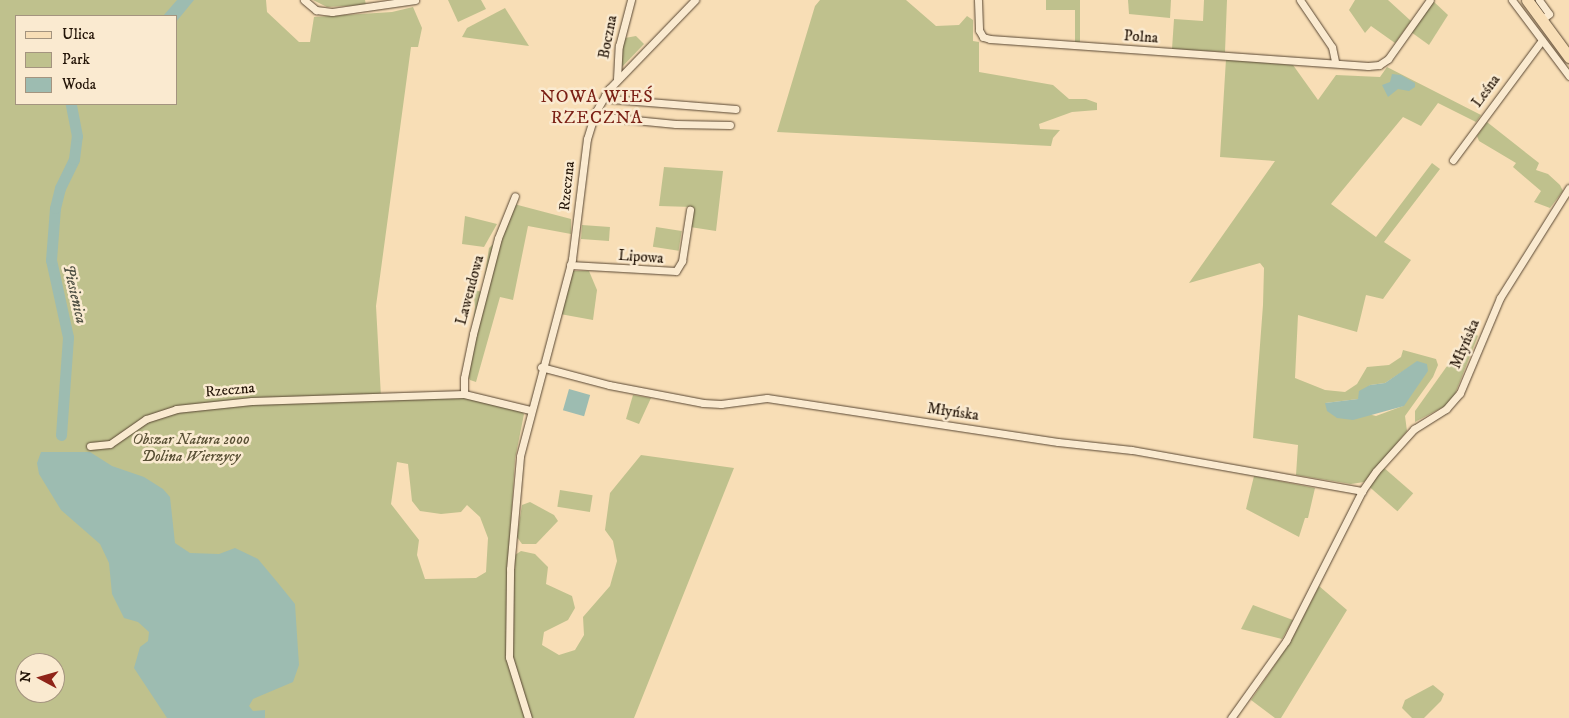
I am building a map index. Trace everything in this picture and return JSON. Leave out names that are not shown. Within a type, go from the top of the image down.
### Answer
[{"type":"main road","points":[[1527,0],[1569,57]]},
{"type":"street","points":[[304,0],[316,10],[332,12],[415,0]]},
{"type":"street","name":"Boczna","points":[[617,79],[619,46],[631,0]]},
{"type":"street","name":"Rzeczna","points":[[528,718],[509,657],[508,638],[519,465],[541,366],[570,266],[585,150],[594,116],[605,95],[617,79],[695,0]]},
{"type":"street","name":"Polna","points":[[978,0],[979,30],[983,37],[990,40],[1336,61],[1368,66],[1383,64],[1430,0]]},
{"type":"street","points":[[1300,0],[1332,47],[1336,61]]},
{"type":"street","points":[[1512,0],[1569,76]]},
{"type":"street","points":[[1539,0],[1549,14],[1541,20]]},
{"type":"street","name":"Leśna","points":[[1454,160],[1542,40]]},
{"type":"street","points":[[605,95],[611,99],[736,109]]},
{"type":"street","points":[[594,116],[676,124],[730,125]]},
{"type":"street","name":"Młyńska","points":[[1231,718],[1286,641],[1362,490],[1392,450],[1414,429],[1446,409],[1460,392],[1500,298],[1569,188]]},
{"type":"street","name":"Lawendowa","points":[[464,394],[464,378],[473,334],[498,238],[515,196]]},
{"type":"street","name":"Lipowa","points":[[570,266],[676,272],[682,261],[690,210]]},
{"type":"street","name":"Młyńska","points":[[541,366],[609,385],[703,403],[727,404],[767,398],[1058,442],[1132,450],[1362,490]]},
{"type":"street","name":"Rzeczna","points":[[90,446],[110,444],[146,419],[176,410],[272,400],[464,394],[530,410]]},
{"type":"green space","name":"Obszar Natura 2000 Dolina Wierzycy","points":[[0,0],[266,0],[267,12],[299,42],[310,42],[314,17],[392,12],[413,7],[422,28],[418,47],[411,47],[376,306],[381,397],[462,396],[520,410],[524,414],[515,459],[508,568],[515,569],[515,555],[521,551],[535,554],[548,567],[546,584],[572,596],[575,608],[568,620],[544,632],[542,645],[559,655],[575,650],[584,635],[583,617],[610,586],[617,561],[613,541],[605,530],[610,493],[641,455],[734,468],[634,718],[0,718]],"holes":[[[397,462],[408,464],[412,501],[420,511],[441,514],[461,512],[467,505],[480,517],[488,538],[486,572],[476,578],[425,579],[417,555],[419,540],[391,504]]]},
{"type":"green space","points":[[313,0],[365,0],[366,5],[327,7]]},
{"type":"green space","points":[[448,0],[481,0],[486,9],[458,22]]},
{"type":"green space","points":[[820,0],[906,0],[936,26],[959,25],[967,16],[973,20],[973,41],[979,42],[979,72],[1053,85],[1069,99],[1086,99],[1097,103],[1097,110],[1072,112],[1039,124],[1040,129],[1060,130],[1053,138],[1051,146],[777,132],[815,6]]},
{"type":"green space","points":[[1046,0],[1080,0],[1080,43],[1075,42],[1075,10],[1046,10]]},
{"type":"green space","points":[[1128,0],[1171,0],[1170,18],[1129,14]]},
{"type":"green space","points":[[1204,0],[1227,0],[1225,52],[1172,49],[1174,19],[1203,21]]},
{"type":"green space","points":[[1355,0],[1388,0],[1411,21],[1395,43],[1371,26],[1365,33],[1349,10]]},
{"type":"green space","points":[[1433,1],[1448,15],[1429,45],[1411,32]]},
{"type":"green space","points":[[505,8],[529,46],[462,37],[467,28]]},
{"type":"green space","points":[[636,36],[644,44],[621,68],[622,43],[625,38]]},
{"type":"green space","points":[[1226,59],[1293,65],[1318,100],[1336,75],[1380,77],[1387,67],[1481,115],[1476,122],[1438,103],[1421,126],[1403,117],[1331,204],[1376,237],[1432,163],[1440,169],[1384,242],[1411,260],[1383,299],[1366,295],[1357,332],[1298,315],[1295,378],[1325,390],[1345,392],[1357,384],[1367,367],[1389,365],[1401,357],[1403,350],[1436,359],[1438,365],[1433,377],[1405,416],[1407,431],[1364,482],[1351,484],[1296,475],[1298,445],[1253,438],[1264,268],[1260,263],[1189,283],[1275,161],[1220,157]],"holes":[[[1417,362],[1403,406],[1376,416],[1325,403],[1358,399],[1370,385],[1385,383]]]},
{"type":"green space","points":[[1487,122],[1539,163],[1536,170],[1548,174],[1560,185],[1563,191],[1550,208],[1534,202],[1541,191],[1513,167],[1516,163],[1479,141],[1477,136]]},
{"type":"green space","points":[[664,167],[723,171],[716,231],[690,227],[692,207],[659,206]]},
{"type":"green space","points":[[514,204],[571,219],[571,234],[528,226],[513,300],[500,297],[476,382],[470,380],[467,374],[475,307],[474,295],[467,288],[482,292],[489,248],[500,238]]},
{"type":"green space","points":[[465,216],[497,224],[484,247],[462,244]]},
{"type":"green space","points":[[582,225],[610,227],[609,241],[581,239]]},
{"type":"green space","points":[[656,227],[682,231],[679,251],[653,247]]},
{"type":"green space","points":[[573,271],[589,271],[597,290],[593,320],[560,314]]},
{"type":"green space","points":[[1472,331],[1478,336],[1455,394],[1445,406],[1415,422],[1415,411]]},
{"type":"green space","points":[[633,395],[651,398],[639,424],[626,419]]},
{"type":"green space","points":[[1383,467],[1413,493],[1397,511],[1367,485]]},
{"type":"green space","points":[[1254,476],[1315,488],[1308,518],[1305,518],[1299,537],[1246,509]]},
{"type":"green space","points":[[560,490],[593,495],[590,512],[557,507]]},
{"type":"green space","points":[[530,502],[554,515],[558,521],[536,544],[522,544],[517,537],[522,505]]},
{"type":"green space","points":[[1319,586],[1347,610],[1281,718],[1275,718],[1251,700],[1291,641]]},
{"type":"green space","points":[[1253,605],[1293,620],[1282,639],[1241,629]]},
{"type":"green space","points":[[1433,685],[1444,694],[1441,701],[1424,718],[1412,718],[1402,708],[1405,700]]},
{"type":"water","points":[[177,0],[194,0],[178,20],[178,15],[164,15]]},
{"type":"water","points":[[1392,74],[1401,75],[1415,83],[1415,87],[1409,91],[1398,89],[1388,97],[1382,85],[1390,82]]},
{"type":"water","points":[[1417,361],[1427,364],[1428,371],[1404,406],[1353,420],[1337,418],[1327,411],[1325,403],[1358,399],[1359,391],[1370,385],[1385,383]]},
{"type":"water","points":[[569,389],[590,395],[584,416],[563,410]]},
{"type":"water","points":[[41,452],[90,452],[112,466],[144,477],[163,489],[170,497],[175,543],[190,553],[219,554],[235,548],[258,559],[295,604],[299,665],[293,682],[253,699],[249,706],[253,711],[265,710],[265,718],[167,718],[134,668],[140,647],[148,641],[149,632],[138,622],[124,618],[112,594],[109,563],[100,544],[61,510],[39,474],[37,463]]},
{"type":"waterway","name":"Piesienica","points":[[61,435],[68,337],[51,260],[55,208],[60,188],[74,159],[77,136],[71,105]]},
{"type":"district","name":"NOWA WIEŚ RZECZNA","points":[[597,108]]}]
